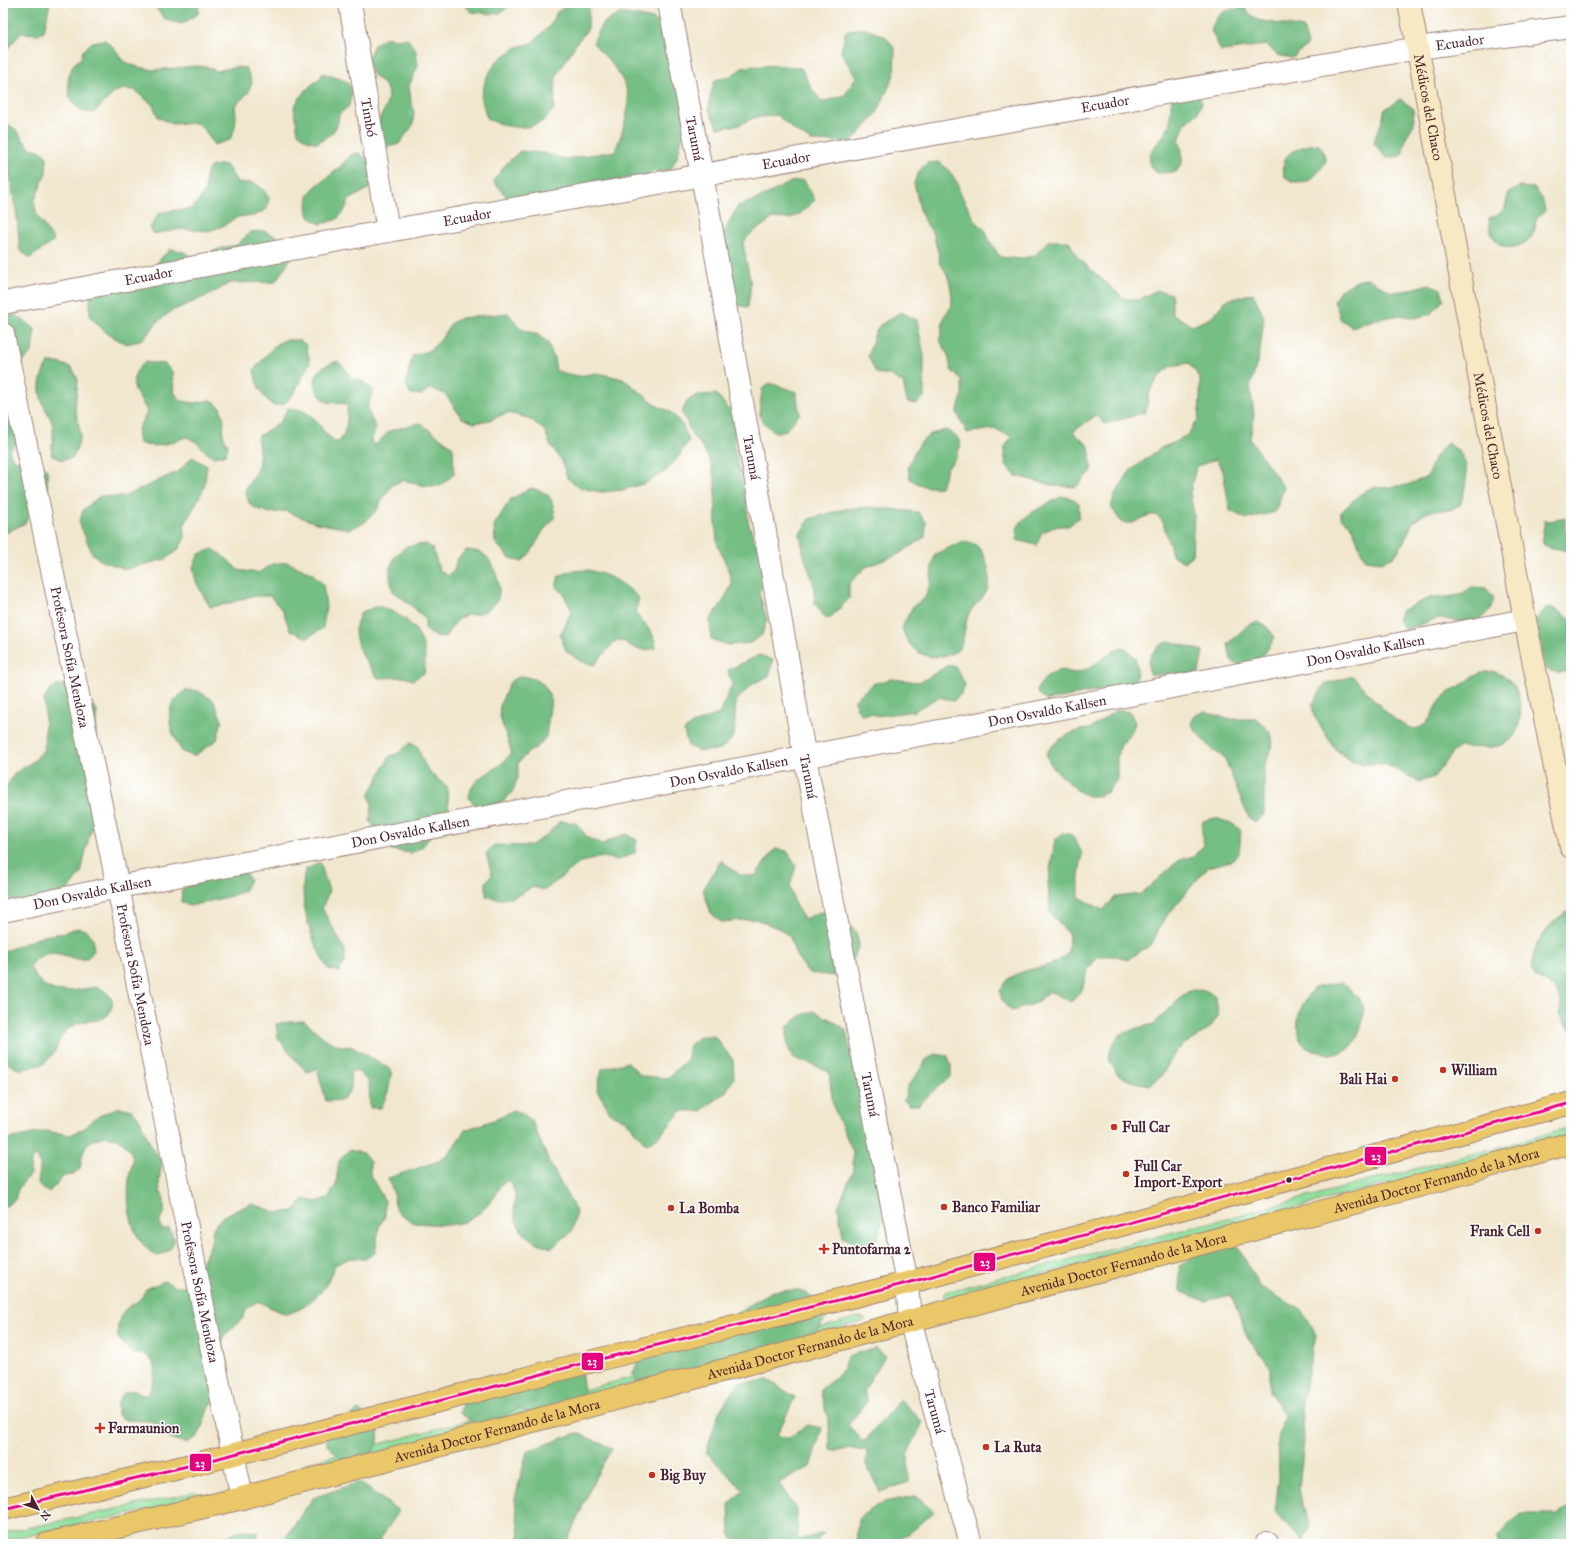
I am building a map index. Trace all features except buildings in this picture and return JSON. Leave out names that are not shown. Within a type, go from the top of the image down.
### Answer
[{"type":"highway","points":[[3,1509],[192,1465],[577,1365],[907,1283],[1571,1103]]},
{"type":"highway","name":"Avenida Doctor Fernando de la Mora","points":[[47,1544],[242,1498],[1418,1186],[1571,1143]]},
{"type":"main road","name":"Médicos del Chaco","points":[[1410,3],[1525,620],[1571,847]]},
{"type":"street","name":"Timbó","points":[[350,3],[388,231]]},
{"type":"street","name":"Tarumá","points":[[669,3],[702,175],[804,758],[907,1283],[910,1320],[971,1544]]},
{"type":"street","name":"Ecuador","points":[[3,303],[388,231],[1418,48],[1571,27]]},
{"type":"street","name":"Profesora Sofía Mendoza","points":[[3,334],[118,887],[242,1498]]},
{"type":"street","name":"Don Osvaldo Kallsen","points":[[3,912],[118,887],[1525,620]]},
{"type":"green space","points":[[6,3],[50,3],[44,31],[39,34],[21,33],[3,54],[3,7]]},
{"type":"green space","points":[[156,3],[199,3],[198,14],[182,24],[166,20],[155,7]]},
{"type":"green space","points":[[463,3],[511,3],[502,12],[493,14],[471,12]]},
{"type":"green space","points":[[571,3],[585,3],[589,8],[588,29],[578,41],[556,76],[554,109],[543,121],[527,127],[507,126],[487,119],[481,97],[486,78],[497,61],[517,47],[530,44],[550,26],[557,12]]},
{"type":"green space","points":[[1244,8],[1257,20],[1303,28],[1308,45],[1292,58],[1277,55],[1267,45],[1221,51],[1211,30],[1214,24],[1223,12],[1232,9]]},
{"type":"green space","points":[[621,13],[653,19],[667,28],[692,124],[682,138],[678,155],[671,169],[612,181],[516,208],[493,181],[507,163],[520,151],[542,153],[566,159],[615,151],[623,130],[627,112],[627,91],[617,71],[593,43],[602,24]]},
{"type":"green space","points":[[862,28],[885,36],[895,49],[894,75],[877,113],[852,142],[811,141],[795,131],[777,115],[753,118],[739,125],[718,128],[709,110],[710,96],[715,80],[729,77],[744,67],[776,65],[801,68],[812,89],[822,102],[845,95],[856,77],[841,52],[846,31]]},
{"type":"green space","points":[[384,38],[407,38],[416,51],[418,66],[409,86],[411,102],[414,110],[413,125],[399,144],[385,148],[379,140],[376,132],[377,125],[386,106],[388,98],[387,90],[373,74],[367,59],[374,45]]},
{"type":"green space","points":[[105,40],[116,50],[123,61],[138,67],[154,70],[196,66],[208,67],[216,71],[235,67],[246,68],[252,82],[248,93],[235,106],[236,123],[230,140],[214,145],[206,132],[197,123],[172,124],[158,117],[153,105],[134,90],[123,89],[115,92],[94,113],[83,112],[74,104],[69,95],[68,79],[73,65],[81,58],[83,51],[92,42]]},
{"type":"green space","points":[[323,73],[346,81],[352,90],[349,106],[339,114],[335,129],[330,135],[317,143],[307,140],[298,133],[294,107],[301,96],[320,78]]},
{"type":"green space","points":[[1194,90],[1202,102],[1197,114],[1185,123],[1179,140],[1182,151],[1182,163],[1176,172],[1157,173],[1151,167],[1149,161],[1150,156],[1152,150],[1169,126],[1172,98]]},
{"type":"green space","points":[[1400,99],[1413,108],[1414,124],[1406,137],[1402,156],[1386,158],[1374,143],[1383,119],[1384,110]]},
{"type":"green space","points":[[9,125],[14,128],[30,148],[40,150],[47,157],[46,173],[34,202],[37,215],[54,241],[30,258],[20,250],[16,209],[9,169],[3,160],[3,127]]},
{"type":"green space","points":[[1312,144],[1319,145],[1323,151],[1326,161],[1318,173],[1313,178],[1303,183],[1297,183],[1284,176],[1283,168],[1286,157],[1294,150]]},
{"type":"green space","points":[[359,153],[371,163],[370,188],[349,200],[344,212],[336,220],[320,224],[309,217],[307,200],[312,190],[339,168],[352,154]]},
{"type":"green space","points":[[939,162],[948,169],[958,184],[959,191],[975,220],[986,231],[989,240],[1000,257],[1020,259],[1036,255],[1048,241],[1069,241],[1077,257],[1123,298],[1138,300],[1157,290],[1172,294],[1172,313],[1192,326],[1211,318],[1225,301],[1253,293],[1264,317],[1260,352],[1250,387],[1254,414],[1250,439],[1284,488],[1275,512],[1247,519],[1230,511],[1223,471],[1216,459],[1196,467],[1190,493],[1194,515],[1192,555],[1184,562],[1172,555],[1163,522],[1157,515],[1149,515],[1133,523],[1122,523],[1111,507],[1115,494],[1130,471],[1161,448],[1187,435],[1198,420],[1200,378],[1189,363],[1171,366],[1160,375],[1149,393],[1146,412],[1105,424],[1096,415],[1073,432],[1089,446],[1092,471],[1076,487],[1055,486],[1016,476],[1006,465],[1004,450],[1011,436],[993,429],[967,433],[957,413],[962,396],[962,380],[951,370],[948,355],[940,340],[944,316],[952,306],[950,283],[946,272],[939,263],[940,259],[933,234],[921,214],[914,183],[919,171],[927,163]]},
{"type":"green space","points":[[226,165],[238,183],[253,183],[260,186],[269,198],[267,209],[254,216],[235,218],[225,225],[209,231],[181,229],[154,234],[150,228],[159,213],[190,209],[197,203],[205,191],[206,174],[210,167]]},
{"type":"green space","points":[[804,180],[815,200],[800,214],[789,219],[773,218],[753,232],[743,243],[751,285],[748,307],[734,305],[730,262],[723,234],[738,206],[760,198],[791,182]]},
{"type":"green space","points":[[1520,187],[1534,188],[1542,198],[1545,211],[1536,219],[1535,230],[1532,237],[1528,241],[1518,246],[1506,247],[1497,242],[1493,237],[1489,218],[1499,214],[1504,209],[1508,193]]},
{"type":"green space","points":[[264,231],[280,238],[291,258],[275,282],[230,283],[211,294],[172,311],[157,322],[150,332],[140,341],[126,344],[109,335],[90,317],[90,287],[142,282],[162,257],[171,249],[184,252],[194,258],[222,248],[237,245],[250,232]]},
{"type":"green space","points":[[1369,279],[1391,292],[1405,291],[1429,284],[1441,289],[1444,299],[1431,314],[1414,318],[1401,315],[1377,319],[1352,327],[1340,319],[1334,302],[1340,290],[1359,280]]},
{"type":"green space","points":[[901,312],[917,320],[924,356],[924,397],[917,404],[907,402],[903,383],[890,375],[876,373],[868,356],[875,333],[880,325]]},
{"type":"green space","points":[[508,313],[521,329],[537,334],[548,343],[554,358],[556,371],[578,376],[598,373],[623,379],[661,408],[670,411],[683,426],[689,440],[679,456],[667,470],[646,483],[622,490],[602,492],[580,488],[567,478],[562,461],[550,445],[545,431],[533,421],[521,416],[507,413],[490,420],[474,423],[462,418],[445,394],[430,388],[421,395],[410,394],[406,384],[412,356],[426,352],[436,345],[451,323],[461,318]]},
{"type":"green space","points":[[3,315],[16,315],[35,329],[32,352],[11,374],[17,442],[9,451],[14,461],[38,460],[47,470],[48,491],[25,523],[4,534],[3,533]]},
{"type":"green space","points":[[285,340],[299,340],[306,345],[310,362],[294,393],[284,404],[273,406],[260,390],[254,370],[276,344]]},
{"type":"green space","points":[[338,361],[351,378],[364,382],[373,390],[368,409],[376,428],[371,442],[375,445],[389,431],[420,423],[453,447],[454,474],[440,486],[425,486],[404,480],[392,485],[377,510],[364,523],[349,529],[316,523],[285,511],[270,513],[255,508],[249,503],[245,490],[258,465],[259,454],[257,437],[280,422],[288,408],[307,413],[332,439],[339,442],[342,438],[346,425],[347,405],[341,403],[331,403],[322,399],[317,392],[315,383],[315,379],[321,369]]},
{"type":"green space","points":[[144,362],[165,364],[172,371],[174,392],[181,401],[195,403],[211,400],[220,407],[224,420],[223,435],[228,446],[226,454],[214,457],[207,453],[196,442],[187,437],[169,443],[151,446],[139,443],[138,429],[147,411],[136,392],[133,381],[138,369]]},
{"type":"green space","points":[[48,363],[59,363],[72,368],[78,380],[75,408],[81,436],[73,458],[62,460],[51,455],[53,427],[40,393],[41,378]]},
{"type":"green space","points":[[770,383],[796,392],[800,414],[785,431],[775,432],[768,427],[761,418],[760,409],[762,389]]},
{"type":"green space","points":[[716,394],[730,410],[735,427],[734,446],[747,505],[748,521],[754,539],[771,570],[759,592],[767,620],[762,635],[750,643],[728,645],[711,639],[710,620],[724,600],[732,584],[727,566],[718,546],[716,533],[715,480],[710,461],[700,444],[693,437],[682,412],[688,400],[698,395]]},
{"type":"green space","points":[[946,430],[957,437],[961,444],[956,458],[947,468],[941,487],[924,486],[910,479],[908,467],[914,453],[922,441],[931,434]]},
{"type":"green space","points":[[1447,443],[1459,452],[1464,459],[1466,466],[1467,472],[1464,492],[1460,505],[1450,510],[1436,510],[1426,513],[1413,522],[1404,542],[1394,557],[1382,562],[1366,560],[1360,549],[1352,526],[1341,518],[1341,512],[1359,495],[1373,487],[1381,488],[1407,485],[1427,477],[1435,457]]},
{"type":"green space","points":[[192,457],[207,466],[204,488],[184,526],[185,537],[179,549],[166,559],[126,569],[101,561],[92,553],[79,522],[84,509],[100,496],[123,497],[179,471]]},
{"type":"green space","points":[[531,488],[547,494],[553,505],[555,517],[543,531],[531,552],[522,562],[508,557],[495,542],[494,525],[511,499]]},
{"type":"green space","points":[[1060,497],[1069,497],[1079,504],[1079,517],[1069,526],[1058,526],[1042,532],[1037,545],[1016,540],[1017,528],[1026,517]]},
{"type":"green space","points":[[868,507],[918,512],[926,522],[925,537],[899,554],[866,567],[849,584],[849,599],[830,618],[825,618],[815,603],[813,581],[804,556],[800,534],[809,519],[845,509]]},
{"type":"green space","points":[[1559,518],[1565,518],[1565,530],[1571,540],[1571,548],[1566,551],[1543,544],[1542,537],[1545,520],[1552,521]]},
{"type":"green space","points":[[964,541],[976,545],[983,554],[988,566],[989,585],[984,596],[974,606],[968,616],[960,647],[951,654],[939,657],[924,655],[918,652],[908,642],[902,627],[913,606],[924,599],[930,585],[935,554]]},
{"type":"green space","points":[[426,544],[433,549],[439,570],[448,576],[454,571],[457,559],[466,550],[480,552],[489,559],[499,584],[498,597],[491,607],[476,614],[461,617],[453,625],[445,637],[434,636],[425,629],[425,619],[393,591],[390,578],[390,568],[395,556],[407,546]]},
{"type":"green space","points":[[213,549],[227,559],[238,570],[258,573],[272,564],[287,562],[313,574],[323,584],[326,607],[323,628],[307,638],[290,630],[283,611],[270,596],[251,596],[227,604],[210,607],[196,582],[193,567],[199,554]]},
{"type":"green space","points":[[588,570],[603,574],[616,580],[639,598],[637,614],[652,634],[656,648],[642,650],[623,641],[614,642],[594,665],[580,661],[566,651],[560,635],[572,611],[563,593],[556,587],[559,576],[571,571]]},
{"type":"green space","points":[[1472,587],[1486,588],[1494,598],[1490,611],[1476,622],[1462,622],[1438,618],[1405,630],[1398,620],[1402,610],[1432,597],[1460,595]]},
{"type":"green space","points":[[378,606],[404,618],[411,624],[420,638],[425,654],[424,673],[413,680],[404,677],[378,678],[366,662],[357,643],[355,630],[361,612]]},
{"type":"green space","points":[[1552,608],[1571,619],[1571,669],[1564,672],[1555,672],[1545,668],[1541,651],[1542,644],[1539,638],[1536,620],[1545,609]]},
{"type":"green space","points":[[1258,622],[1266,626],[1275,637],[1262,657],[1253,662],[1240,666],[1231,661],[1228,644],[1249,624]]},
{"type":"green space","points":[[1169,641],[1203,651],[1199,673],[1151,675],[1148,664],[1149,659],[1159,646]]},
{"type":"green space","points":[[1122,647],[1128,650],[1135,658],[1137,672],[1135,684],[1050,700],[1045,700],[1037,692],[1038,687],[1049,674],[1060,670],[1075,673],[1090,668],[1114,650]]},
{"type":"green space","points":[[759,655],[773,660],[769,676],[754,683],[736,701],[734,737],[720,750],[699,751],[688,746],[684,731],[692,724],[719,714],[732,685],[728,670]]},
{"type":"green space","points":[[948,665],[956,667],[965,685],[961,694],[953,701],[939,697],[914,711],[877,716],[871,713],[862,715],[856,707],[855,700],[872,684],[892,679],[919,682]]},
{"type":"green space","points":[[1493,671],[1511,681],[1518,693],[1520,716],[1517,731],[1508,742],[1503,745],[1484,748],[1459,747],[1452,753],[1434,777],[1420,782],[1385,764],[1361,764],[1353,762],[1335,749],[1314,716],[1312,705],[1325,684],[1353,676],[1394,719],[1413,728],[1421,727],[1428,721],[1440,702],[1452,690],[1477,675],[1484,672]]},
{"type":"green space","points":[[523,676],[534,679],[543,684],[551,699],[546,737],[537,747],[527,753],[518,763],[518,776],[513,791],[504,801],[486,807],[477,808],[469,798],[474,783],[500,765],[511,752],[500,717],[500,706],[511,682],[515,678]]},
{"type":"green space","points":[[59,685],[79,686],[97,711],[97,816],[89,837],[81,873],[68,890],[17,905],[3,893],[3,791],[15,773],[35,760],[44,749],[44,700],[51,688]]},
{"type":"green space","points":[[185,690],[198,691],[213,700],[222,720],[217,740],[194,756],[182,752],[170,725],[171,707]]},
{"type":"green space","points":[[1117,710],[1130,712],[1135,723],[1131,733],[1121,745],[1117,757],[1117,779],[1108,792],[1098,796],[1088,796],[1078,791],[1051,766],[1046,754],[1060,739],[1079,730],[1091,728]]},
{"type":"green space","points":[[1205,711],[1227,719],[1257,719],[1269,731],[1273,743],[1264,767],[1264,815],[1255,822],[1249,818],[1225,759],[1206,743],[1191,724],[1194,716]]},
{"type":"green space","points":[[410,743],[418,747],[428,770],[447,786],[449,812],[423,846],[411,853],[390,850],[370,821],[372,805],[369,795],[390,756],[399,753]]},
{"type":"green space","points":[[1215,818],[1231,823],[1241,830],[1239,854],[1231,861],[1208,867],[1162,922],[1152,944],[1127,960],[1117,956],[1098,956],[1087,971],[1082,990],[1071,1002],[1049,992],[1034,1004],[1012,1011],[1002,1002],[1000,991],[1010,978],[1025,971],[1054,963],[1068,953],[1069,935],[1050,913],[1048,883],[1055,840],[1062,833],[1072,835],[1082,853],[1079,877],[1079,897],[1103,910],[1115,897],[1141,894],[1177,862],[1183,858],[1192,858],[1204,845],[1202,832],[1203,821]]},
{"type":"green space","points":[[560,821],[576,823],[588,838],[602,844],[625,834],[637,840],[635,853],[618,860],[603,857],[581,862],[545,890],[533,887],[516,896],[506,899],[486,896],[486,882],[492,875],[486,853],[494,845],[530,846],[548,834]]},
{"type":"green space","points":[[775,849],[787,851],[796,866],[790,886],[795,905],[804,919],[820,912],[840,914],[856,931],[859,945],[852,961],[835,976],[809,973],[796,956],[790,937],[780,929],[755,919],[721,922],[711,913],[703,890],[721,860],[740,875],[755,876]]},
{"type":"green space","points":[[320,862],[329,891],[322,908],[345,950],[345,962],[339,972],[328,969],[322,958],[311,934],[305,909],[303,883],[305,870]]},
{"type":"green space","points":[[244,871],[250,880],[244,891],[231,896],[190,906],[181,902],[182,889],[210,878]]},
{"type":"green space","points":[[1568,911],[1571,913],[1571,1030],[1567,1027],[1560,1013],[1561,1000],[1555,988],[1535,977],[1531,968],[1536,944],[1554,921]]},
{"type":"green space","points":[[79,928],[88,931],[93,940],[94,951],[88,957],[78,959],[54,953],[47,954],[41,956],[32,963],[30,967],[37,978],[44,985],[52,989],[69,991],[99,987],[111,997],[112,1006],[110,1011],[104,1018],[79,1023],[72,1026],[61,1037],[55,1051],[45,1063],[18,1069],[3,1059],[3,952],[43,936],[63,933]]},
{"type":"green space","points":[[1341,982],[1354,992],[1363,1006],[1364,1016],[1358,1035],[1352,1046],[1344,1052],[1328,1053],[1317,1052],[1309,1049],[1302,1043],[1298,1033],[1298,1020],[1301,1009],[1314,988]]},
{"type":"green space","points":[[1201,989],[1209,992],[1216,998],[1218,1014],[1211,1027],[1176,1051],[1161,1077],[1148,1085],[1131,1081],[1118,1075],[1109,1060],[1111,1047],[1121,1034],[1154,1024],[1183,995],[1189,991]]},
{"type":"green space","points":[[814,1011],[835,1022],[846,1030],[853,1066],[882,1103],[885,1212],[878,1237],[869,1250],[843,1237],[838,1207],[853,1171],[853,1152],[833,1106],[829,1072],[793,1058],[787,1045],[787,1027],[802,1015]]},
{"type":"green space","points":[[304,1021],[327,1040],[341,1046],[352,1047],[392,1071],[388,1092],[381,1108],[370,1108],[369,1082],[358,1072],[350,1071],[351,1089],[343,1100],[326,1101],[317,1069],[307,1072],[278,1038],[276,1024]]},
{"type":"green space","points":[[700,1036],[714,1036],[733,1060],[734,1078],[725,1093],[701,1111],[681,1111],[657,1138],[646,1144],[626,1121],[611,1114],[597,1090],[602,1069],[628,1062],[641,1076],[668,1078],[688,1058],[688,1047]]},
{"type":"green space","points":[[935,1054],[948,1056],[951,1065],[951,1077],[930,1093],[920,1105],[908,1105],[904,1100],[908,1085],[914,1079],[926,1060]]},
{"type":"green space","points":[[116,1108],[125,1108],[136,1113],[142,1123],[151,1146],[162,1162],[159,1181],[160,1191],[164,1198],[164,1211],[160,1220],[160,1227],[164,1230],[169,1228],[172,1234],[173,1242],[170,1249],[157,1256],[148,1250],[141,1242],[132,1223],[128,1201],[128,1190],[132,1156],[124,1143],[112,1137],[98,1138],[91,1141],[86,1146],[83,1153],[80,1169],[72,1175],[64,1176],[49,1192],[42,1189],[38,1183],[40,1169],[38,1159],[36,1156],[31,1159],[30,1174],[18,1189],[15,1200],[3,1208],[3,1137],[9,1139],[46,1131],[70,1135],[83,1129],[93,1119]]},
{"type":"green space","points":[[512,1110],[522,1113],[532,1121],[549,1162],[576,1211],[572,1231],[552,1248],[530,1239],[520,1229],[517,1222],[514,1206],[515,1194],[508,1180],[500,1186],[494,1198],[481,1212],[464,1222],[449,1225],[414,1223],[396,1211],[393,1192],[388,1178],[439,1161],[449,1153],[465,1130],[502,1117]]},
{"type":"green space","points":[[1571,1128],[1571,1136],[947,1299],[943,1297],[945,1292]]},
{"type":"green space","points":[[349,1150],[363,1153],[370,1161],[370,1175],[385,1201],[385,1216],[379,1227],[375,1253],[365,1259],[350,1258],[335,1265],[326,1285],[320,1293],[304,1307],[288,1314],[275,1310],[258,1301],[247,1308],[243,1318],[224,1336],[223,1344],[229,1366],[227,1384],[208,1409],[197,1437],[186,1443],[168,1438],[163,1427],[150,1421],[125,1420],[117,1414],[117,1403],[124,1393],[134,1390],[147,1396],[154,1380],[153,1362],[144,1354],[132,1353],[118,1338],[118,1324],[124,1311],[141,1298],[146,1289],[164,1281],[175,1286],[187,1286],[205,1257],[211,1243],[213,1228],[223,1216],[251,1204],[277,1213],[294,1211],[304,1199],[316,1202],[328,1198],[336,1185],[339,1161]]},
{"type":"green space","points":[[1238,1246],[1259,1286],[1303,1311],[1316,1335],[1302,1401],[1304,1441],[1299,1488],[1302,1505],[1310,1524],[1303,1541],[1275,1511],[1279,1478],[1278,1438],[1284,1415],[1270,1392],[1270,1368],[1247,1336],[1231,1295],[1205,1301],[1180,1291],[1179,1266],[1204,1250]]},
{"type":"green space","points":[[800,1290],[821,1303],[825,1320],[795,1361],[653,1394],[632,1375],[643,1351],[704,1334],[772,1291]]},
{"type":"green space","points":[[860,1317],[865,1319],[865,1321],[306,1471],[302,1469],[302,1465],[304,1464]]},
{"type":"green space","points":[[876,1348],[885,1356],[864,1390],[867,1402],[848,1425],[864,1442],[900,1399],[923,1422],[908,1453],[909,1482],[880,1492],[866,1465],[867,1449],[830,1450],[829,1423],[820,1390],[840,1374],[848,1356]]},
{"type":"green space","points":[[581,1372],[584,1391],[573,1409],[544,1420],[520,1408],[479,1427],[460,1413],[464,1392],[488,1376],[511,1387],[533,1390],[542,1382]]},
{"type":"green space","points":[[768,1380],[795,1397],[777,1435],[788,1438],[807,1425],[822,1428],[810,1467],[779,1483],[797,1511],[798,1540],[824,1533],[814,1544],[736,1544],[730,1532],[729,1504],[743,1490],[706,1452],[719,1412],[738,1383]]},
{"type":"green space","points":[[359,1410],[379,1427],[378,1443],[357,1475],[327,1445],[327,1432]]},
{"type":"green space","points":[[577,1433],[612,1448],[595,1478],[566,1544],[520,1544],[515,1499],[527,1451]]},
{"type":"green space","points":[[359,1482],[399,1511],[377,1544],[281,1544],[313,1498]]},
{"type":"green space","points":[[196,1492],[201,1494],[201,1497],[197,1500],[3,1541],[3,1533]]},
{"type":"green space","points":[[916,1496],[934,1512],[910,1533],[891,1544],[856,1544],[858,1518],[883,1502]]},
{"type":"green space","points":[[1571,1506],[1571,1544],[1498,1544],[1498,1537],[1520,1514],[1557,1514]]},
{"type":"green space","points":[[240,1530],[258,1532],[257,1544],[179,1544],[181,1540],[199,1537],[214,1542]]},
{"type":"transit line","name":"23","points":[[3,1509],[192,1465],[577,1365],[907,1283],[1571,1103]]},
{"type":"place","name":"William","points":[[1443,1070]]},
{"type":"place","name":"Bali Hai","points":[[1395,1079]]},
{"type":"place","name":"Full Car","points":[[1114,1127]]},
{"type":"place","name":"Full Car Import-Export","points":[[1126,1174]]},
{"type":"place","name":"Banco Familiar","points":[[944,1207]]},
{"type":"place","name":"La Bomba","points":[[671,1208]]},
{"type":"place","name":"Frank Cell","points":[[1538,1231]]},
{"type":"place","name":"Puntofarma 2","points":[[824,1249]]},
{"type":"place","name":"Farmaunion","points":[[100,1428]]},
{"type":"place","name":"La Ruta","points":[[986,1447]]},
{"type":"place","name":"Big Buy","points":[[652,1475]]}]
